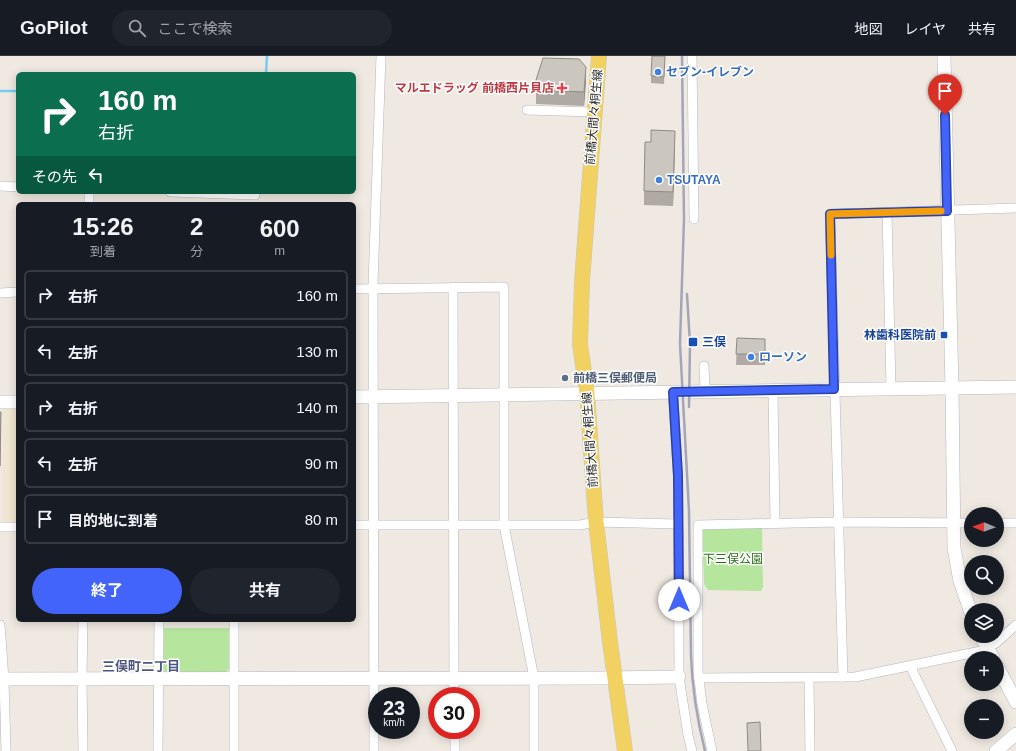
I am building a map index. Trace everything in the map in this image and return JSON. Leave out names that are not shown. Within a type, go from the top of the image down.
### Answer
[{"type":"main road","name":"前橋大間々桐生線","points":[[599,56],[581,297],[580,344],[587,393],[596,522],[625,751]]},
{"type":"street","points":[[374,751],[373,288],[381,56]]},
{"type":"street","points":[[692,56],[694,220]]},
{"type":"street","points":[[944,56],[952,388],[953,523],[956,563],[963,593],[967,603]]},
{"type":"street","points":[[527,110],[594,112]]},
{"type":"street","points":[[0,186],[16,187]]},
{"type":"street","points":[[227,194],[255,195]]},
{"type":"street","points":[[842,677],[830,214],[1016,208]]},
{"type":"street","points":[[887,213],[891,388]]},
{"type":"street","points":[[453,287],[454,687]]},
{"type":"street","points":[[356,289],[504,287],[504,525],[534,678],[534,751]]},
{"type":"street","points":[[0,293],[16,292]]},
{"type":"street","points":[[704,366],[705,387]]},
{"type":"street","points":[[356,397],[1016,387]]},
{"type":"street","points":[[773,391],[775,523]]},
{"type":"street","points":[[673,392],[678,476],[679,677],[684,715],[692,751]]},
{"type":"street","points":[[0,402],[16,402]]},
{"type":"street","points":[[356,525],[580,525],[596,522],[678,524]]},
{"type":"street","points":[[712,751],[702,704],[699,678],[697,595],[698,525],[838,522],[964,523]]},
{"type":"street","points":[[1004,523],[1016,523]]},
{"type":"street","points":[[0,527],[16,526]]},
{"type":"street","points":[[83,622],[83,751]]},
{"type":"street","points":[[158,751],[160,622]]},
{"type":"street","points":[[234,622],[234,751]]},
{"type":"street","points":[[0,625],[6,751]]},
{"type":"street","points":[[992,651],[1016,625]]},
{"type":"street","points":[[699,678],[855,677],[964,655]]},
{"type":"street","points":[[911,666],[952,751]]},
{"type":"street","points":[[2,679],[679,677]]},
{"type":"street","points":[[809,678],[810,751]]},
{"type":"street","points":[[1004,679],[1016,702]]},
{"type":"street","points":[[996,751],[1016,734]]},
{"type":"street","points":[[455,739],[455,751]]},
{"type":"shaded area","points":[[16,408],[16,522],[3,522],[3,409]]},
{"type":"green space","name":"下三俣公園","points":[[762,527],[763,587],[761,591],[708,590],[704,584],[702,528]]},
{"type":"green space","points":[[163,628],[230,628],[229,669],[225,673],[166,673],[163,669]]},
{"type":"building","name":"セブン-イレブン","points":[[652,56],[665,56],[664,77],[651,76]]},
{"type":"building","points":[[543,58],[579,59],[586,67],[584,92],[536,90],[536,80]]},
{"type":"building","name":"TSUTAYA","points":[[651,130],[675,131],[673,192],[644,191],[645,142],[651,142]]},
{"type":"building","points":[[737,338],[765,339],[765,354],[736,354]]},
{"type":"building","points":[[0,412],[1,412],[0,466]]},
{"type":"building","points":[[760,722],[761,751],[748,751],[747,723]]},
{"type":"waterway","points":[[266,72],[267,56]]},
{"type":"waterway","points":[[0,91],[16,91]]},
{"type":"railway","points":[[682,56],[684,219],[680,344],[689,511],[692,679],[695,703],[705,751]]},
{"type":"railway","points":[[687,294],[690,344],[689,407]]},
{"type":"slow traffic","points":[[831,255],[830,214],[941,211]]},
{"type":"place","name":"セブン-イレブン","points":[[658,72]]},
{"type":"place","name":"マルエドラッグ 前橋西片貝店","points":[[562,88]]},
{"type":"place","name":"TSUTAYA","points":[[659,180]]},
{"type":"place","name":"林歯科医院前","points":[[944,335]]},
{"type":"place","name":"三俣","points":[[693,342]]},
{"type":"place","name":"ローソン","points":[[751,357]]},
{"type":"place","name":"前橋三俣郵便局","points":[[565,378]]},
{"type":"district","name":"三俣町二丁目","points":[[141,666]]},
{"type":"route","points":[[679,600],[678,476],[673,392],[834,389],[830,214],[947,211],[945,115]]}]
